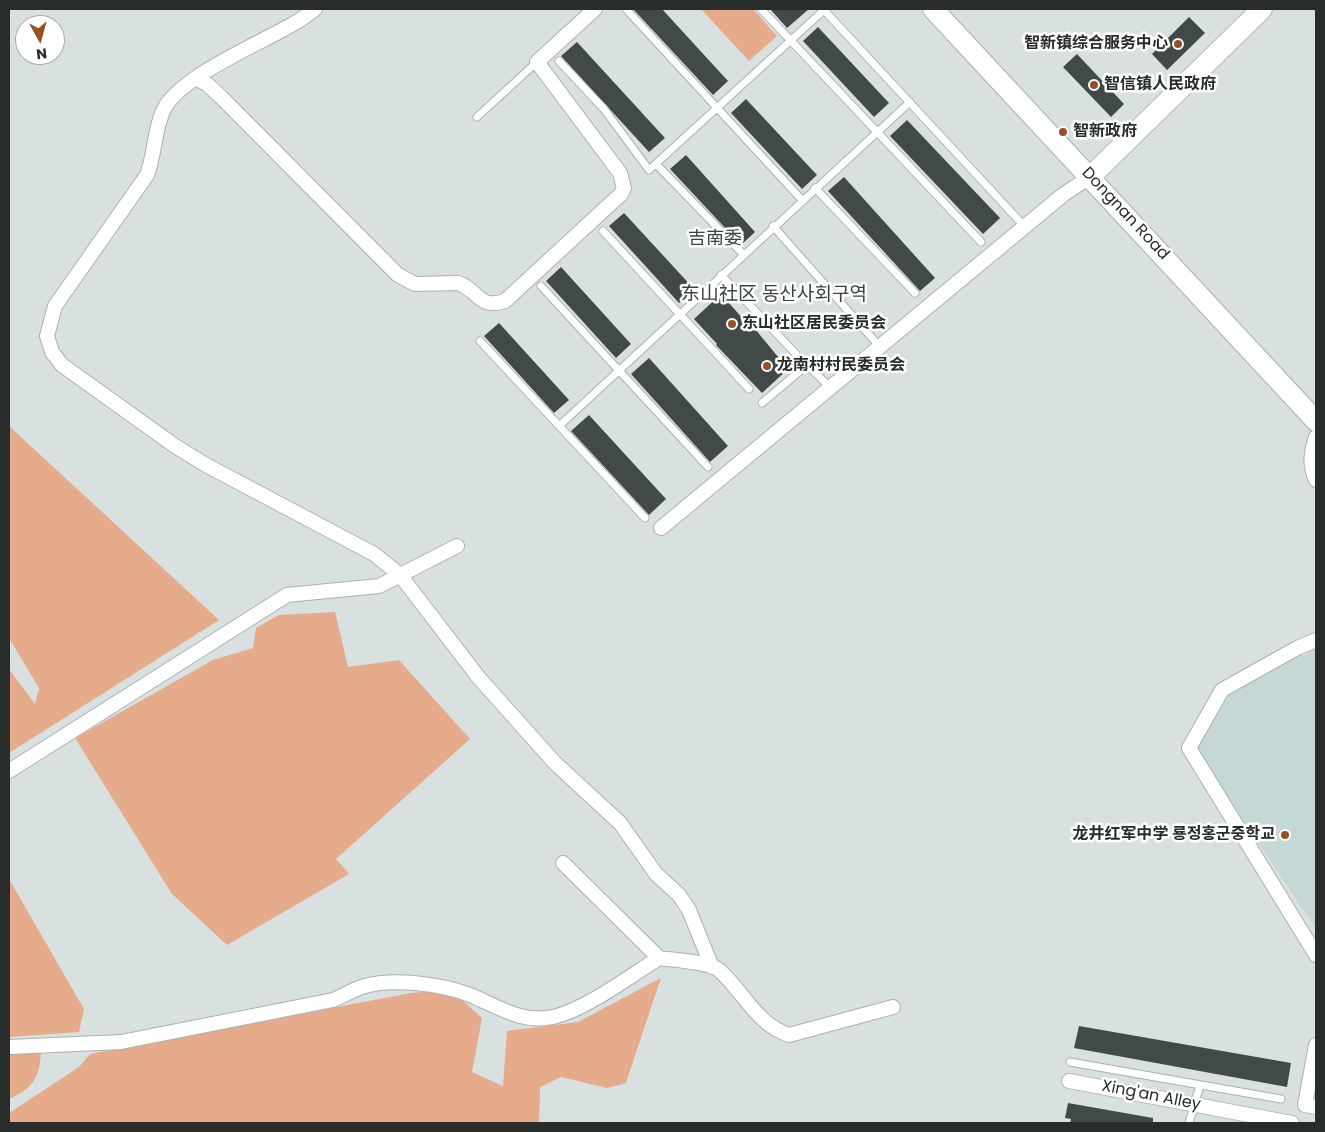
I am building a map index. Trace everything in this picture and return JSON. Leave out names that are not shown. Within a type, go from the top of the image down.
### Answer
[{"type":"main road","name":"Dongnan Road","points":[[932,9],[1316,421]]},
{"type":"main road","points":[[1090,177],[1262,9]]},
{"type":"street","points":[[316,9],[295,24],[215,65],[174,96],[163,110],[153,161],[148,174],[55,306],[47,336],[52,352],[62,364],[175,446],[374,554],[400,575],[479,678],[555,763],[620,823],[656,874],[679,896],[689,910],[712,967]]},
{"type":"street","points":[[197,79],[207,84],[221,97],[398,275],[415,284],[458,283],[464,285],[479,300],[486,304],[496,304],[505,301],[621,194],[624,188],[620,173],[537,62],[595,9]]},
{"type":"street","points":[[661,528],[1064,194],[1090,177]]},
{"type":"street","points":[[1316,437],[1311,458],[1312,472],[1316,480]]},
{"type":"street","points":[[9,771],[287,595],[379,586],[457,546]]},
{"type":"street","points":[[1316,640],[1297,648],[1222,690],[1188,748],[1316,955]]},
{"type":"street","points":[[563,863],[659,958],[718,969],[750,1007],[775,1030],[789,1035],[893,1007]]},
{"type":"street","points":[[9,1047],[121,1042],[334,1000],[365,986],[398,983],[447,987],[470,995],[509,1014],[533,1018],[553,1017],[581,1006],[659,958]]},
{"type":"street","points":[[1316,1044],[1305,1105],[1316,1107]]},
{"type":"street","name":"Xing'an Alley","points":[[1070,1081],[1292,1123]]},
{"type":"lane","points":[[626,9],[802,200]]},
{"type":"lane","points":[[761,9],[981,242]]},
{"type":"lane","points":[[559,60],[604,109],[649,170],[824,9],[1025,227]]},
{"type":"lane","points":[[477,117],[537,62]]},
{"type":"lane","points":[[559,426],[618,369],[910,102]]},
{"type":"lane","points":[[656,164],[743,254]]},
{"type":"lane","points":[[815,188],[915,293]]},
{"type":"lane","points":[[773,226],[880,347]]},
{"type":"lane","points":[[603,231],[749,388]]},
{"type":"lane","points":[[721,275],[796,354]]},
{"type":"lane","points":[[541,286],[708,467]]},
{"type":"lane","points":[[480,341],[645,518]]},
{"type":"lane","points":[[762,403],[807,365],[832,388]]},
{"type":"lane","points":[[1070,1062],[1281,1099]]},
{"type":"lane","points":[[1189,1123],[1200,1085]]},
{"type":"shaded area","points":[[701,9],[753,9],[777,36],[749,61]]},
{"type":"shaded area","points":[[9,426],[219,620],[9,753],[9,669],[35,704],[39,688],[9,638]]},
{"type":"shaded area","points":[[335,612],[348,667],[399,660],[470,739],[336,859],[349,874],[227,945],[172,894],[75,738],[213,660],[253,648],[256,628],[279,615]]},
{"type":"shaded area","name":"龙井红军中学 룡정홍군중학교","points":[[1316,648],[1316,929],[1190,741],[1222,688],[1295,650],[1304,656]]},
{"type":"shaded area","points":[[9,879],[84,1009],[79,1032],[9,1037]]},
{"type":"shaded area","points":[[661,978],[626,1083],[607,1088],[561,1077],[540,1087],[539,1123],[9,1123],[9,1113],[79,1067],[90,1054],[411,993],[451,990],[482,1018],[472,1072],[503,1086],[507,1031],[578,1022]]},
{"type":"shaded area","points":[[41,1051],[39,1068],[34,1081],[24,1091],[9,1099],[9,1053]]},
{"type":"building","points":[[633,9],[662,9],[728,81],[713,95]]},
{"type":"building","points":[[770,9],[809,9],[787,28]]},
{"type":"building","name":"智新镇综合服务中心","points":[[1189,17],[1205,33],[1167,70],[1152,54]]},
{"type":"building","points":[[818,27],[889,103],[874,117],[803,41]]},
{"type":"building","points":[[577,42],[665,138],[649,152],[561,56]]},
{"type":"building","name":"智信镇人民政府","points":[[1077,54],[1124,104],[1111,117],[1063,67]]},
{"type":"building","points":[[746,99],[817,175],[802,189],[731,113]]},
{"type":"building","points":[[907,120],[1000,218],[983,234],[890,136]]},
{"type":"building","points":[[686,155],[755,232],[741,245],[670,169]]},
{"type":"building","points":[[844,177],[935,278],[920,291],[828,191]]},
{"type":"building","points":[[624,213],[694,289],[679,303],[609,226]]},
{"type":"building","points":[[561,267],[631,344],[616,358],[546,281]]},
{"type":"building","points":[[721,294],[744,320],[746,318],[788,369],[762,393],[694,319]]},
{"type":"building","points":[[499,323],[569,400],[554,413],[484,336]]},
{"type":"building","points":[[649,358],[728,446],[710,462],[631,374]]},
{"type":"building","points":[[589,415],[666,499],[649,515],[571,431]]},
{"type":"building","points":[[1079,1026],[1291,1063],[1287,1087],[1074,1048]]},
{"type":"building","points":[[1068,1103],[1153,1118],[1153,1123],[1070,1123],[1071,1119],[1065,1118]]},
{"type":"place","name":"智新镇综合服务中心","points":[[1178,44]]},
{"type":"place","name":"智信镇人民政府","points":[[1094,85]]},
{"type":"place","name":"智新政府","points":[[1063,132]]},
{"type":"place","name":"东山社区居民委员会","points":[[732,324]]},
{"type":"place","name":"龙南村村民委员会","points":[[767,366]]},
{"type":"place","name":"龙井红军中学 룡정홍군중학교","points":[[1285,835]]},
{"type":"district","name":"吉南委","points":[[715,239]]},
{"type":"district","name":"东山社区 동산사회구역","points":[[774,295]]}]
